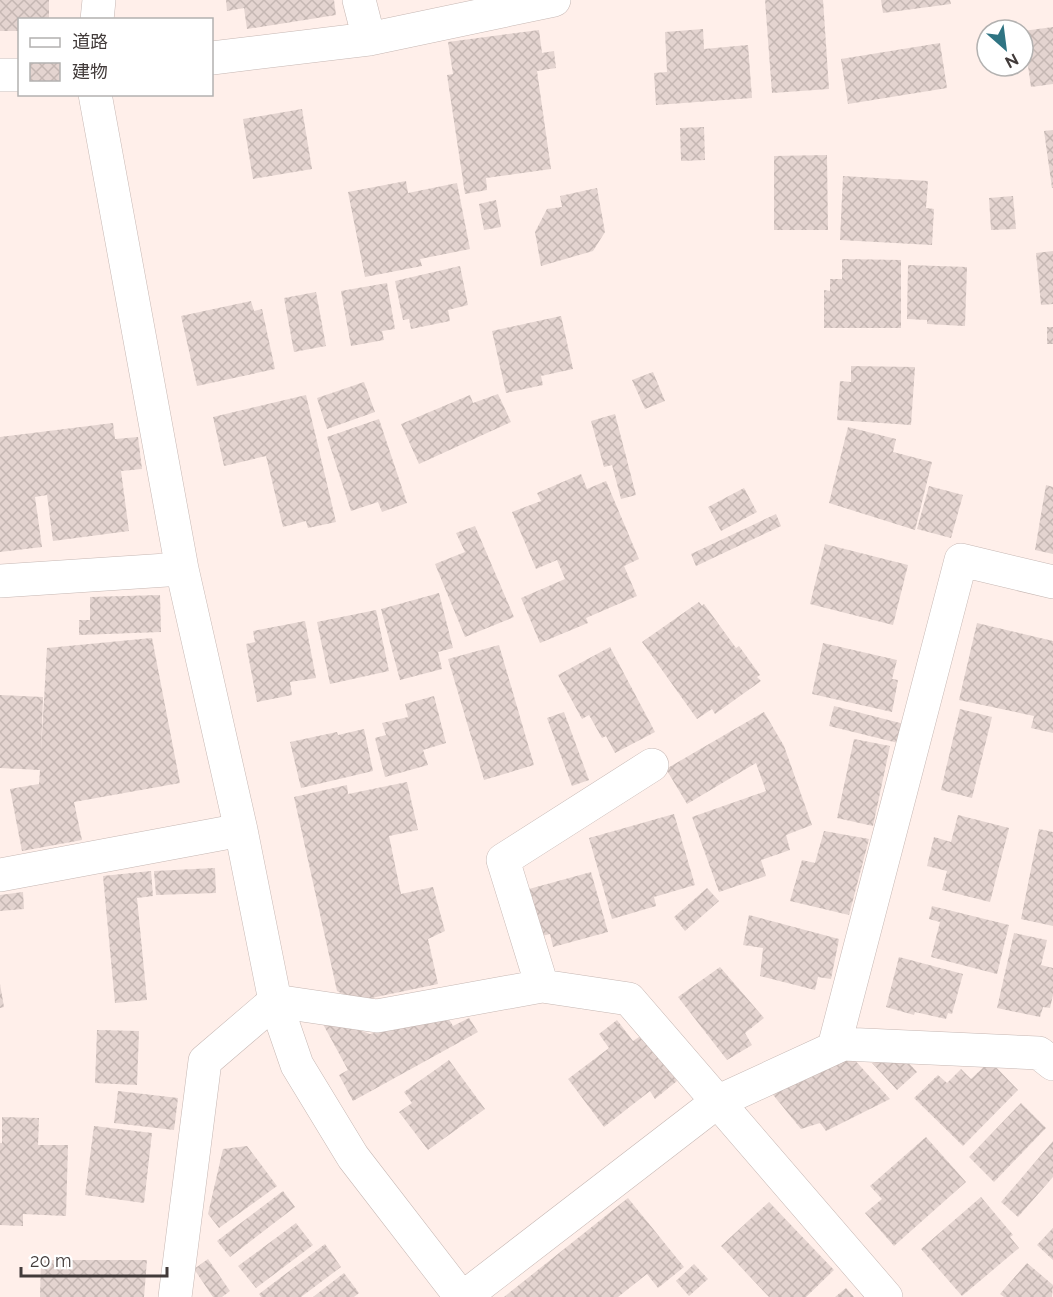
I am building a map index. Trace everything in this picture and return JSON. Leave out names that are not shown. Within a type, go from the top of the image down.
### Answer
[{"type":"street","points":[[97,18],[99,0]]},
{"type":"street","points":[[359,0],[369,39]]},
{"type":"street","points":[[213,58],[369,39],[555,0]]},
{"type":"street","points":[[0,75],[18,75]]},
{"type":"street","points":[[95,96],[182,569],[241,830],[274,1001],[297,1065],[352,1157],[462,1297],[717,1102],[834,1047],[843,1044],[1048,1051]]},
{"type":"street","points":[[834,1047],[961,560],[1053,582]]},
{"type":"street","points":[[0,581],[182,569]]},
{"type":"street","points":[[542,986],[503,860],[652,765]]},
{"type":"street","points":[[0,875],[241,830]]},
{"type":"street","points":[[175,1297],[205,1061],[274,1001],[377,1016],[542,986],[629,999],[886,1297]]},
{"type":"building","points":[[0,0],[49,0],[49,18],[18,18],[18,31],[0,31]]},
{"type":"building","points":[[226,0],[334,0],[336,15],[247,29],[244,8],[227,11]]},
{"type":"building","points":[[765,0],[823,0],[829,89],[772,93]]},
{"type":"building","points":[[881,0],[950,0],[951,4],[883,13]]},
{"type":"building","points":[[1053,27],[1053,84],[1031,87],[1030,78],[1035,78],[1035,29]]},
{"type":"building","points":[[703,29],[704,49],[748,45],[752,98],[656,105],[654,73],[667,72],[665,32]]},
{"type":"building","points":[[539,30],[542,53],[554,51],[556,68],[537,71],[551,169],[486,178],[487,190],[465,194],[447,75],[453,74],[448,42]]},
{"type":"building","points":[[940,43],[947,88],[848,104],[841,59]]},
{"type":"building","points":[[302,109],[312,169],[253,179],[243,119]]},
{"type":"building","points":[[704,127],[705,160],[681,161],[680,128]]},
{"type":"building","points":[[1053,130],[1053,188],[1052,188],[1044,131]]},
{"type":"building","points":[[827,155],[828,230],[774,230],[774,156]]},
{"type":"building","points":[[843,176],[928,181],[926,208],[934,209],[932,245],[840,240]]},
{"type":"building","points":[[406,181],[408,193],[457,183],[470,249],[420,259],[422,266],[365,277],[348,192]]},
{"type":"building","points":[[597,188],[605,232],[593,251],[541,266],[535,232],[547,209],[562,207],[560,196]]},
{"type":"building","points":[[1013,196],[1016,229],[991,230],[989,198]]},
{"type":"building","points":[[496,200],[501,227],[484,230],[479,204]]},
{"type":"building","points":[[1053,251],[1053,304],[1041,305],[1036,253]]},
{"type":"building","points":[[842,259],[901,260],[901,328],[824,328],[824,290],[830,291],[830,279],[842,279]]},
{"type":"building","points":[[908,265],[967,267],[965,326],[927,324],[927,320],[907,319]]},
{"type":"building","points":[[460,266],[468,305],[448,310],[450,321],[411,329],[409,319],[403,320],[395,281]]},
{"type":"building","points":[[387,283],[395,329],[382,331],[384,340],[351,346],[341,291]]},
{"type":"building","points":[[316,292],[326,346],[294,352],[284,298]]},
{"type":"building","points":[[251,301],[254,311],[262,309],[275,369],[197,386],[181,316]]},
{"type":"building","points":[[561,316],[573,369],[541,376],[543,385],[506,393],[492,331]]},
{"type":"building","points":[[1047,327],[1053,327],[1053,344],[1047,344]]},
{"type":"building","points":[[851,366],[915,367],[911,425],[837,420],[840,381],[851,382]]},
{"type":"building","points":[[653,372],[665,401],[645,409],[632,380]]},
{"type":"building","points":[[364,382],[375,412],[327,429],[317,398]]},
{"type":"building","points":[[498,394],[511,422],[419,464],[401,424],[470,395],[473,403]]},
{"type":"building","points":[[306,395],[336,522],[308,528],[306,521],[283,527],[266,456],[224,466],[213,417]]},
{"type":"building","points":[[615,414],[636,495],[621,499],[612,465],[604,467],[591,421]]},
{"type":"building","points":[[379,419],[407,503],[382,512],[378,502],[351,511],[327,437]]},
{"type":"building","points":[[113,423],[115,439],[138,437],[142,469],[121,471],[129,531],[53,541],[47,495],[35,497],[42,547],[0,552],[0,437]]},
{"type":"building","points":[[848,427],[896,439],[893,452],[932,462],[915,530],[829,503]]},
{"type":"building","points":[[581,474],[587,489],[606,481],[639,559],[624,566],[637,596],[586,618],[588,623],[540,643],[521,598],[565,579],[557,560],[536,569],[512,512],[541,501],[537,493]]},
{"type":"building","points":[[1046,485],[1053,487],[1053,554],[1035,550]]},
{"type":"building","points":[[929,486],[963,495],[951,538],[917,529]]},
{"type":"building","points":[[744,488],[757,512],[721,531],[708,507]]},
{"type":"building","points":[[776,514],[781,526],[696,566],[691,554]]},
{"type":"building","points":[[475,526],[514,617],[465,637],[435,564],[465,552],[456,533]]},
{"type":"building","points":[[825,544],[908,565],[893,625],[810,604]]},
{"type":"building","points":[[439,593],[453,648],[438,652],[442,669],[400,680],[381,609]]},
{"type":"building","points":[[160,595],[161,632],[79,635],[79,620],[90,620],[90,597]]},
{"type":"building","points":[[699,602],[702,606],[704,604],[736,648],[739,646],[760,675],[757,677],[761,681],[715,714],[712,709],[697,719],[642,642]]},
{"type":"building","points":[[376,610],[389,671],[330,684],[317,622]]},
{"type":"building","points":[[305,621],[316,678],[290,682],[292,695],[257,702],[246,644],[255,642],[253,631]]},
{"type":"building","points":[[977,623],[1053,641],[1053,733],[1031,728],[1034,716],[959,700]]},
{"type":"building","points":[[152,638],[180,783],[74,802],[82,840],[22,851],[10,789],[39,784],[40,770],[0,768],[0,695],[43,697],[41,752],[47,648]]},
{"type":"building","points":[[823,643],[897,660],[892,679],[898,680],[892,712],[812,694]]},
{"type":"building","points":[[499,645],[534,765],[484,780],[448,659]]},
{"type":"building","points":[[610,647],[655,732],[615,753],[606,736],[602,738],[589,715],[582,719],[558,675]]},
{"type":"building","points":[[434,696],[446,743],[423,750],[428,765],[385,777],[375,738],[386,735],[382,723],[408,717],[405,704]]},
{"type":"building","points":[[834,706],[904,724],[898,743],[829,726]]},
{"type":"building","points":[[960,709],[992,717],[972,798],[941,790]]},
{"type":"building","points":[[564,712],[589,780],[572,786],[547,718]]},
{"type":"building","points":[[764,712],[784,746],[812,825],[786,835],[790,850],[761,860],[766,876],[719,892],[692,817],[766,791],[756,763],[687,804],[666,769]]},
{"type":"building","points":[[364,729],[373,771],[301,788],[290,742]]},
{"type":"building","points":[[854,739],[890,746],[873,826],[837,818]]},
{"type":"building","points":[[407,782],[418,830],[389,836],[401,894],[433,887],[445,931],[428,939],[438,984],[357,1001],[337,991],[294,797],[347,785],[348,794]]},
{"type":"building","points":[[674,814],[695,885],[654,897],[656,906],[612,919],[589,838]]},
{"type":"building","points":[[958,815],[1009,828],[990,902],[942,890],[947,871],[927,866],[934,837],[951,842]]},
{"type":"building","points":[[1039,829],[1053,832],[1053,926],[1021,919]]},
{"type":"building","points":[[824,831],[869,839],[849,915],[790,901],[802,860],[815,863]]},
{"type":"building","points":[[215,868],[216,893],[156,895],[154,871]]},
{"type":"building","points":[[151,871],[153,896],[137,898],[147,1000],[115,1003],[103,876]]},
{"type":"building","points":[[591,872],[608,932],[553,947],[550,934],[542,936],[529,889]]},
{"type":"building","points":[[707,888],[719,901],[685,931],[674,917]]},
{"type":"building","points":[[23,892],[24,909],[0,911],[0,895]]},
{"type":"building","points":[[932,906],[1009,925],[997,974],[931,957],[940,922],[929,919]]},
{"type":"building","points":[[749,915],[839,939],[831,979],[818,977],[815,990],[760,976],[763,948],[743,945]]},
{"type":"building","points":[[1014,933],[1047,940],[1041,965],[1053,968],[1053,995],[1050,1008],[1043,1007],[1040,1017],[997,1008]]},
{"type":"building","points":[[899,957],[963,974],[952,1014],[948,1013],[946,1019],[915,1012],[914,1015],[886,1007]]},
{"type":"building","points":[[720,967],[764,1018],[745,1033],[752,1045],[727,1060],[678,997]]},
{"type":"building","points":[[0,984],[4,1007],[0,1008]]},
{"type":"building","points":[[318,1015],[370,1034],[447,1016],[453,1026],[469,1018],[478,1032],[353,1101],[339,1075],[348,1070]]},
{"type":"building","points":[[617,1020],[633,1041],[642,1035],[677,1081],[655,1099],[650,1091],[604,1127],[568,1079],[609,1048],[599,1034]]},
{"type":"building","points":[[97,1030],[139,1031],[137,1085],[95,1083]]},
{"type":"building","points":[[852,1057],[890,1099],[826,1131],[820,1123],[801,1129],[770,1091]]},
{"type":"building","points":[[903,1057],[917,1072],[897,1090],[872,1063]]},
{"type":"building","points":[[449,1060],[485,1109],[428,1150],[399,1112],[412,1103],[404,1092]]},
{"type":"building","points":[[990,1061],[1018,1090],[963,1146],[914,1098],[938,1075],[947,1083],[961,1069],[971,1079]]},
{"type":"building","points":[[118,1091],[178,1098],[174,1130],[114,1123]]},
{"type":"building","points":[[1021,1103],[1046,1128],[994,1182],[969,1157]]},
{"type":"building","points":[[2,1117],[39,1118],[38,1145],[68,1145],[66,1216],[23,1214],[23,1226],[0,1225]]},
{"type":"building","points":[[94,1126],[152,1133],[144,1203],[85,1195]]},
{"type":"building","points":[[926,1137],[966,1182],[894,1246],[865,1213],[882,1199],[870,1186]]},
{"type":"building","points":[[1053,1141],[1053,1177],[1018,1217],[1001,1202]]},
{"type":"building","points":[[247,1146],[277,1186],[219,1228],[208,1214],[223,1149]]},
{"type":"building","points":[[283,1191],[295,1207],[230,1257],[217,1241]]},
{"type":"building","points":[[981,1197],[1013,1235],[1010,1237],[1019,1248],[962,1296],[921,1249]]},
{"type":"building","points":[[628,1198],[684,1267],[658,1288],[647,1274],[618,1297],[504,1297]]},
{"type":"building","points":[[769,1202],[834,1270],[806,1297],[769,1297],[721,1246]]},
{"type":"building","points":[[296,1223],[313,1245],[256,1288],[238,1266]]},
{"type":"building","points":[[1053,1228],[1053,1260],[1037,1245]]},
{"type":"building","points":[[325,1244],[341,1267],[301,1297],[261,1297],[259,1294]]},
{"type":"building","points":[[208,1259],[230,1291],[222,1297],[213,1297],[194,1269]]},
{"type":"building","points":[[41,1260],[147,1260],[144,1297],[40,1297]]},
{"type":"building","points":[[1027,1263],[1053,1285],[1052,1297],[1004,1297],[1000,1294]]},
{"type":"building","points":[[694,1264],[708,1279],[689,1296],[676,1281]]},
{"type":"building","points":[[344,1273],[359,1293],[354,1297],[313,1297]]},
{"type":"building","points":[[846,1288],[854,1297],[835,1297]]}]
